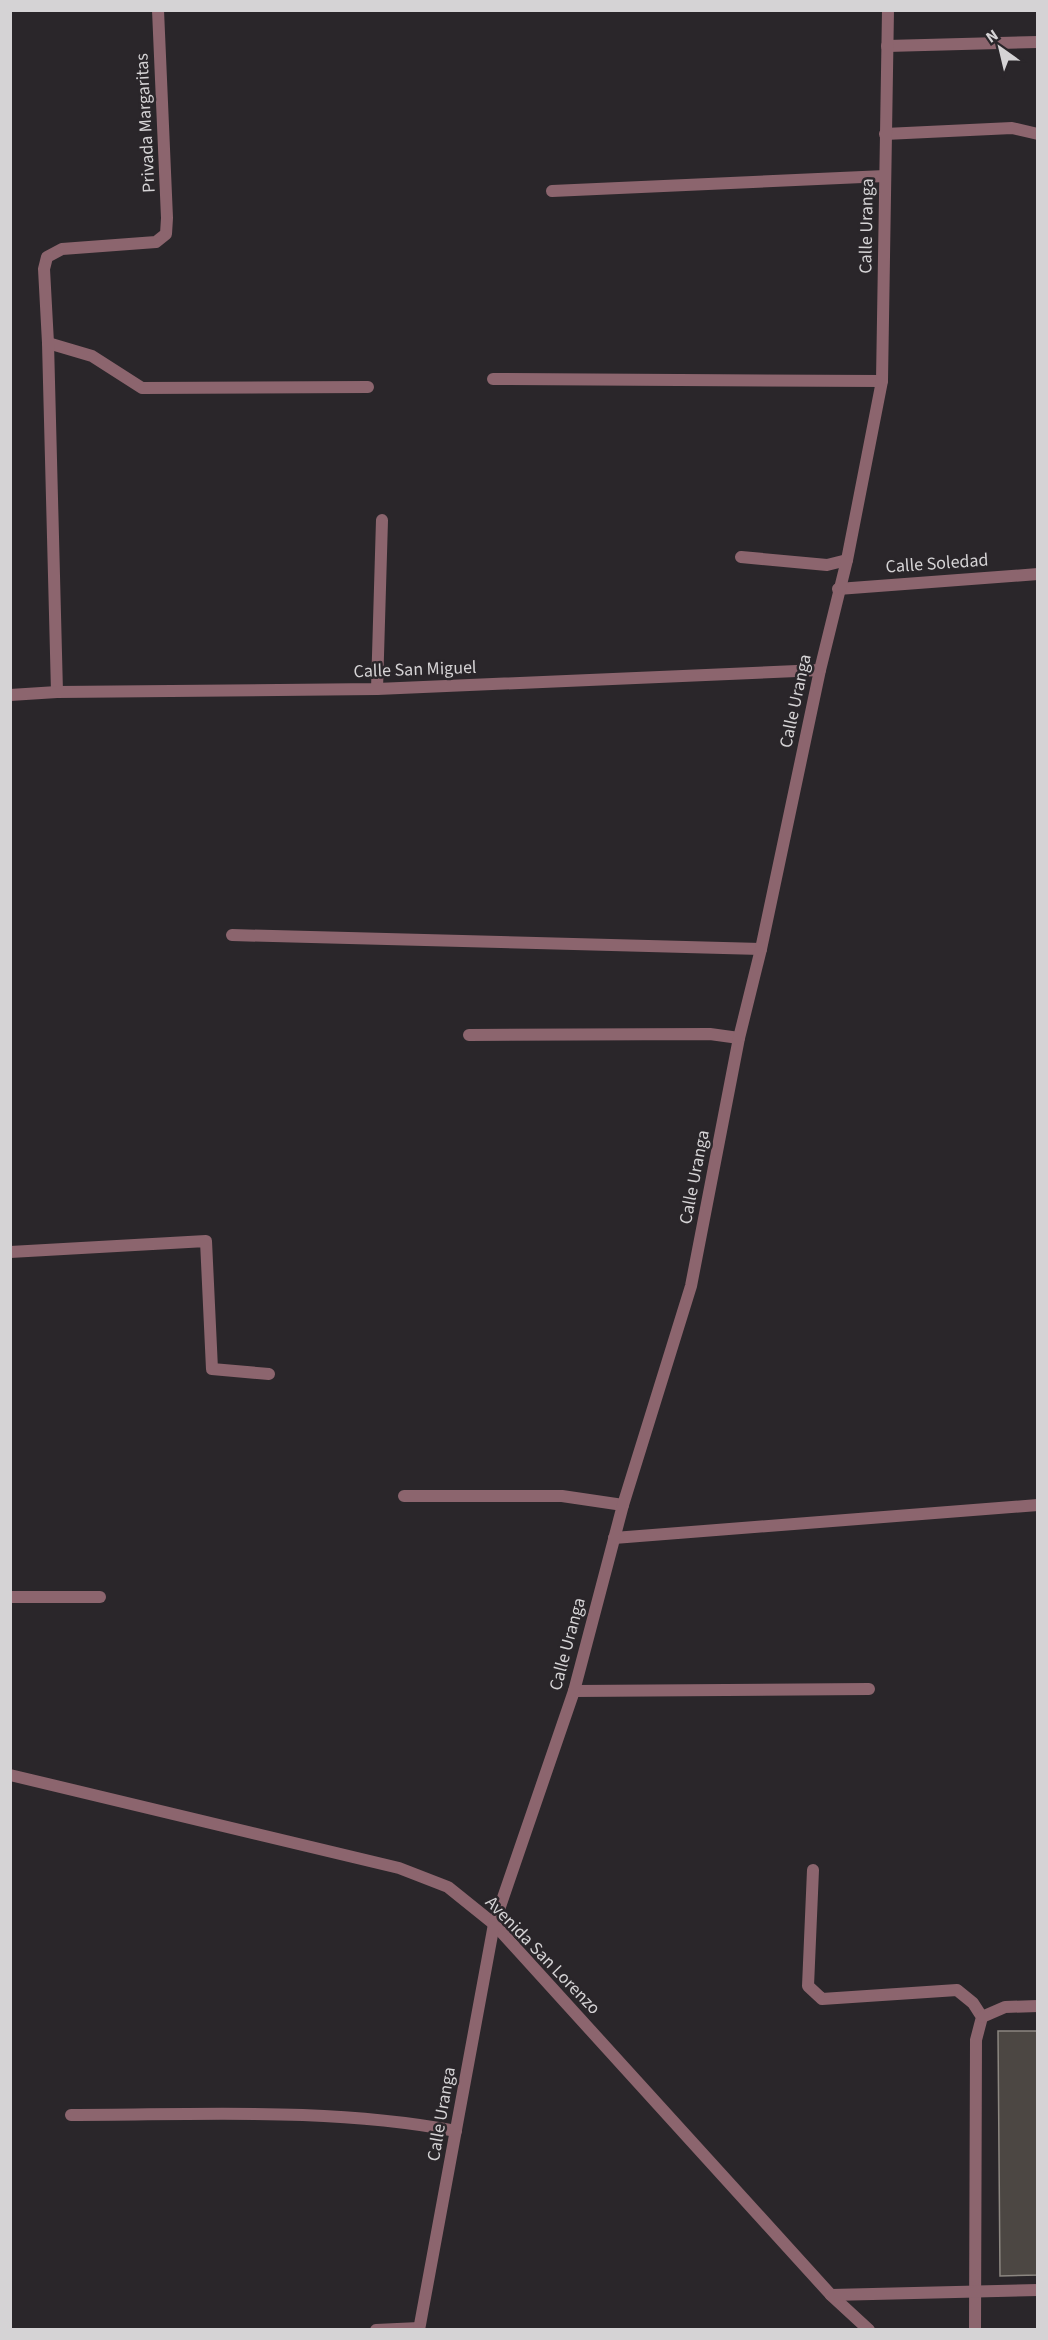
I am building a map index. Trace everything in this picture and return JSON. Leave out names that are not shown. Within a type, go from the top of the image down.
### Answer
[{"type":"street","name":"Privada Margaritas","points":[[48,343],[44,269],[47,257],[62,249],[156,242],[166,234],[158,10]]},
{"type":"street","name":"Calle Uranga","points":[[419,2329],[494,1924],[574,1691],[623,1505],[691,1286],[739,1038],[761,949],[838,589],[847,560],[882,381],[888,10]]},
{"type":"street","points":[[887,46],[1038,42]]},
{"type":"street","points":[[885,134],[1012,128],[1038,134]]},
{"type":"street","points":[[552,191],[885,176]]},
{"type":"street","points":[[57,692],[48,343],[92,356],[142,388],[368,387]]},
{"type":"street","points":[[493,379],[882,381]]},
{"type":"street","points":[[377,689],[382,520]]},
{"type":"street","points":[[741,557],[827,565],[847,560]]},
{"type":"street","name":"Calle Soledad","points":[[838,589],[1038,574]]},
{"type":"street","name":"Calle San Miguel","points":[[10,695],[57,692],[377,689],[820,670]]},
{"type":"street","points":[[232,935],[761,949]]},
{"type":"street","points":[[469,1035],[710,1034],[739,1038]]},
{"type":"street","points":[[10,1252],[206,1241],[212,1370],[269,1374]]},
{"type":"street","points":[[404,1496],[562,1496],[623,1505]]},
{"type":"street","points":[[614,1538],[1038,1505]]},
{"type":"street","points":[[10,1597],[100,1597]]},
{"type":"street","points":[[574,1691],[869,1689]]},
{"type":"street","name":"Avenida San Lorenzo","points":[[10,1775],[399,1868],[448,1887],[494,1924],[831,2295],[869,2330]]},
{"type":"street","points":[[813,1870],[808,1986],[822,1999],[957,1990],[973,2003],[982,2017],[976,2040],[975,2330]]},
{"type":"street","points":[[982,2017],[1005,2007],[1038,2006]]},
{"type":"street","points":[[71,2115],[289,2115],[421,2124],[456,2131]]},
{"type":"street","points":[[831,2295],[1038,2290]]},
{"type":"street","points":[[376,2330],[419,2329]]},
{"type":"building","points":[[998,2031],[1038,2031],[1038,2275],[1000,2276]]}]
